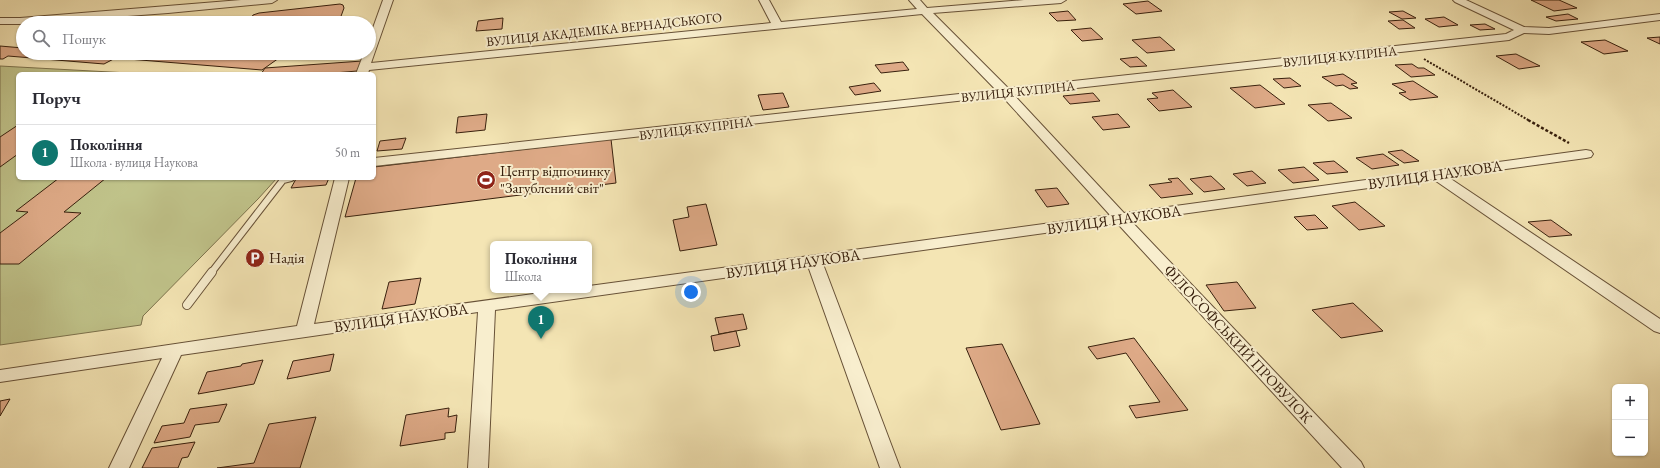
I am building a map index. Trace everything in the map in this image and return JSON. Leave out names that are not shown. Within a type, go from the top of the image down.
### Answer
[{"type":"street","points":[[87,16],[272,0]]},
{"type":"street","points":[[376,36],[388,0]]},
{"type":"street","points":[[764,0],[778,26]]},
{"type":"street","name":"ФІЛОСОФСЬКИЙ ПРОВУЛОК","points":[[914,0],[923,11],[1005,92],[1121,219],[1354,468]]},
{"type":"street","name":"ВУЛИЦЯ АКАДЕМІКА ВЕРНАДСЬКОГО","points":[[364,71],[923,11],[1061,0]]},
{"type":"street","points":[[1458,0],[1522,30]]},
{"type":"street","name":"ВУЛИЦЯ КУПРІНА","points":[[376,162],[1406,49],[1509,37],[1522,30],[1549,31],[1660,18]]},
{"type":"street","points":[[0,21],[16,21]]},
{"type":"street","points":[[364,71],[368,60]]},
{"type":"street","name":"ВУЛИЦЯ НАУКОВА","points":[[592,292],[1586,154]]},
{"type":"street","points":[[1436,175],[1660,327]]},
{"type":"street","points":[[304,331],[342,180]]},
{"type":"street","points":[[814,261],[890,468]]},
{"type":"street","name":"ВУЛИЦЯ НАУКОВА","points":[[0,376],[304,331],[581,293]]},
{"type":"street","points":[[478,468],[487,306]]},
{"type":"street","points":[[119,468],[175,350]]},
{"type":"lane","points":[[187,305],[283,180]]},
{"type":"path","points":[[1406,49],[1586,154]]},
{"type":"green space","points":[[0,66],[110,72],[16,72],[16,180],[275,180],[143,316],[141,325],[0,345]]},
{"type":"building","points":[[1531,0],[1559,0],[1577,8],[1554,11]]},
{"type":"building","points":[[1148,1],[1162,11],[1136,14],[1123,4]]},
{"type":"building","points":[[340,4],[343,5],[344,8],[341,16],[252,16],[259,13]]},
{"type":"building","points":[[1068,11],[1076,20],[1057,21],[1049,13]]},
{"type":"building","points":[[1403,11],[1416,18],[1402,19],[1389,12]]},
{"type":"building","points":[[1568,14],[1578,19],[1556,21],[1546,17]]},
{"type":"building","points":[[1444,17],[1458,25],[1439,27],[1425,19]]},
{"type":"building","points":[[503,18],[502,29],[476,31],[478,21]]},
{"type":"building","points":[[1403,20],[1415,28],[1399,29],[1388,21]]},
{"type":"building","points":[[1485,24],[1495,29],[1480,30],[1470,25]]},
{"type":"building","points":[[1091,28],[1103,39],[1082,41],[1071,30]]},
{"type":"building","points":[[1160,37],[1175,50],[1147,53],[1132,40]]},
{"type":"building","points":[[1660,37],[1660,44],[1647,38]]},
{"type":"building","points":[[1605,40],[1628,51],[1604,54],[1581,42]]},
{"type":"building","points":[[0,46],[16,47],[16,57],[8,56],[0,59]]},
{"type":"building","points":[[1516,54],[1540,66],[1519,69],[1496,56]]},
{"type":"building","points":[[1137,57],[1147,66],[1130,67],[1120,59]]},
{"type":"building","points":[[56,60],[112,60],[104,64]]},
{"type":"building","points":[[140,60],[276,60],[262,70]]},
{"type":"building","points":[[362,61],[357,71],[346,72],[262,72],[265,68]]},
{"type":"building","points":[[903,62],[909,70],[881,73],[875,65]]},
{"type":"building","points":[[1412,64],[1418,68],[1424,68],[1435,75],[1411,77],[1395,65]]},
{"type":"building","points":[[1343,74],[1357,83],[1351,84],[1358,88],[1350,89],[1343,85],[1336,86],[1322,77]]},
{"type":"building","points":[[1290,78],[1301,86],[1284,88],[1273,79]]},
{"type":"building","points":[[1413,81],[1438,97],[1410,100],[1399,93],[1406,92],[1392,84]]},
{"type":"building","points":[[874,83],[881,91],[855,95],[849,87]]},
{"type":"building","points":[[1260,85],[1285,104],[1255,108],[1230,88]]},
{"type":"building","points":[[1173,90],[1192,107],[1159,111],[1147,99],[1158,98],[1152,93]]},
{"type":"building","points":[[783,93],[789,107],[763,110],[758,95]]},
{"type":"building","points":[[1093,93],[1100,101],[1070,104],[1063,96]]},
{"type":"building","points":[[1331,103],[1352,118],[1328,121],[1308,105]]},
{"type":"building","points":[[487,114],[485,130],[456,133],[458,117]]},
{"type":"building","points":[[1118,114],[1130,127],[1103,130],[1092,117]]},
{"type":"building","points":[[16,126],[16,155],[0,167],[0,137]]},
{"type":"building","points":[[406,138],[402,149],[377,151],[380,141]]},
{"type":"building","name":"Центр відпочинку \"Загублений світ\"","points":[[611,139],[616,183],[345,217],[355,180],[376,180],[376,167]]},
{"type":"building","points":[[1402,150],[1419,161],[1404,163],[1388,152]]},
{"type":"building","points":[[1383,154],[1399,165],[1372,169],[1356,158]]},
{"type":"building","points":[[1334,161],[1348,172],[1327,174],[1313,163]]},
{"type":"building","points":[[1304,167],[1319,180],[1293,183],[1278,170]]},
{"type":"building","points":[[1252,171],[1266,183],[1247,186],[1233,174]]},
{"type":"building","points":[[1211,176],[1225,189],[1204,192],[1190,179]]},
{"type":"building","points":[[1178,178],[1193,194],[1161,198],[1149,185],[1172,182],[1168,179]]},
{"type":"building","points":[[56,180],[104,180],[64,212],[81,213],[19,264],[0,264],[0,233],[28,212],[16,211]]},
{"type":"building","points":[[295,180],[328,180],[326,185],[291,188]]},
{"type":"building","points":[[1057,188],[1069,204],[1047,207],[1035,190]]},
{"type":"building","points":[[1355,202],[1385,226],[1359,230],[1332,206]]},
{"type":"building","points":[[706,204],[717,245],[680,251],[673,220],[689,217],[687,207]]},
{"type":"building","points":[[1315,215],[1328,228],[1307,230],[1294,217]]},
{"type":"building","points":[[1551,220],[1572,235],[1549,237],[1528,222]]},
{"type":"building","points":[[421,278],[415,304],[382,309],[389,282]]},
{"type":"building","points":[[1237,282],[1256,308],[1224,311],[1206,285]]},
{"type":"building","points":[[1353,303],[1383,331],[1341,338],[1312,310]]},
{"type":"building","points":[[743,314],[747,329],[719,334],[715,318]]},
{"type":"building","points":[[736,331],[740,346],[714,351],[711,336]]},
{"type":"building","points":[[1134,338],[1188,410],[1136,418],[1129,406],[1160,402],[1126,353],[1097,359],[1088,347]]},
{"type":"building","points":[[1002,344],[1040,424],[1001,430],[966,348]]},
{"type":"building","points":[[334,354],[330,371],[287,379],[293,361]]},
{"type":"building","points":[[263,360],[254,384],[198,394],[207,372],[241,366],[242,364]]},
{"type":"building","points":[[10,399],[0,416],[0,401]]},
{"type":"building","points":[[227,404],[219,422],[195,425],[190,437],[154,443],[162,426],[184,423],[190,409]]},
{"type":"building","points":[[449,408],[448,417],[457,415],[455,432],[445,433],[445,439],[400,446],[406,415]]},
{"type":"building","points":[[316,417],[300,468],[217,468],[254,463],[269,424]]},
{"type":"building","points":[[195,442],[188,457],[182,458],[178,468],[142,468],[152,448]]},
{"type":"place","name":"Центр відпочинку \"Загублений світ\"","points":[[486,180]]},
{"type":"place","name":"Надія","points":[[255,258]]},
{"type":"place","name":"Покоління","points":[[541,339]]}]
